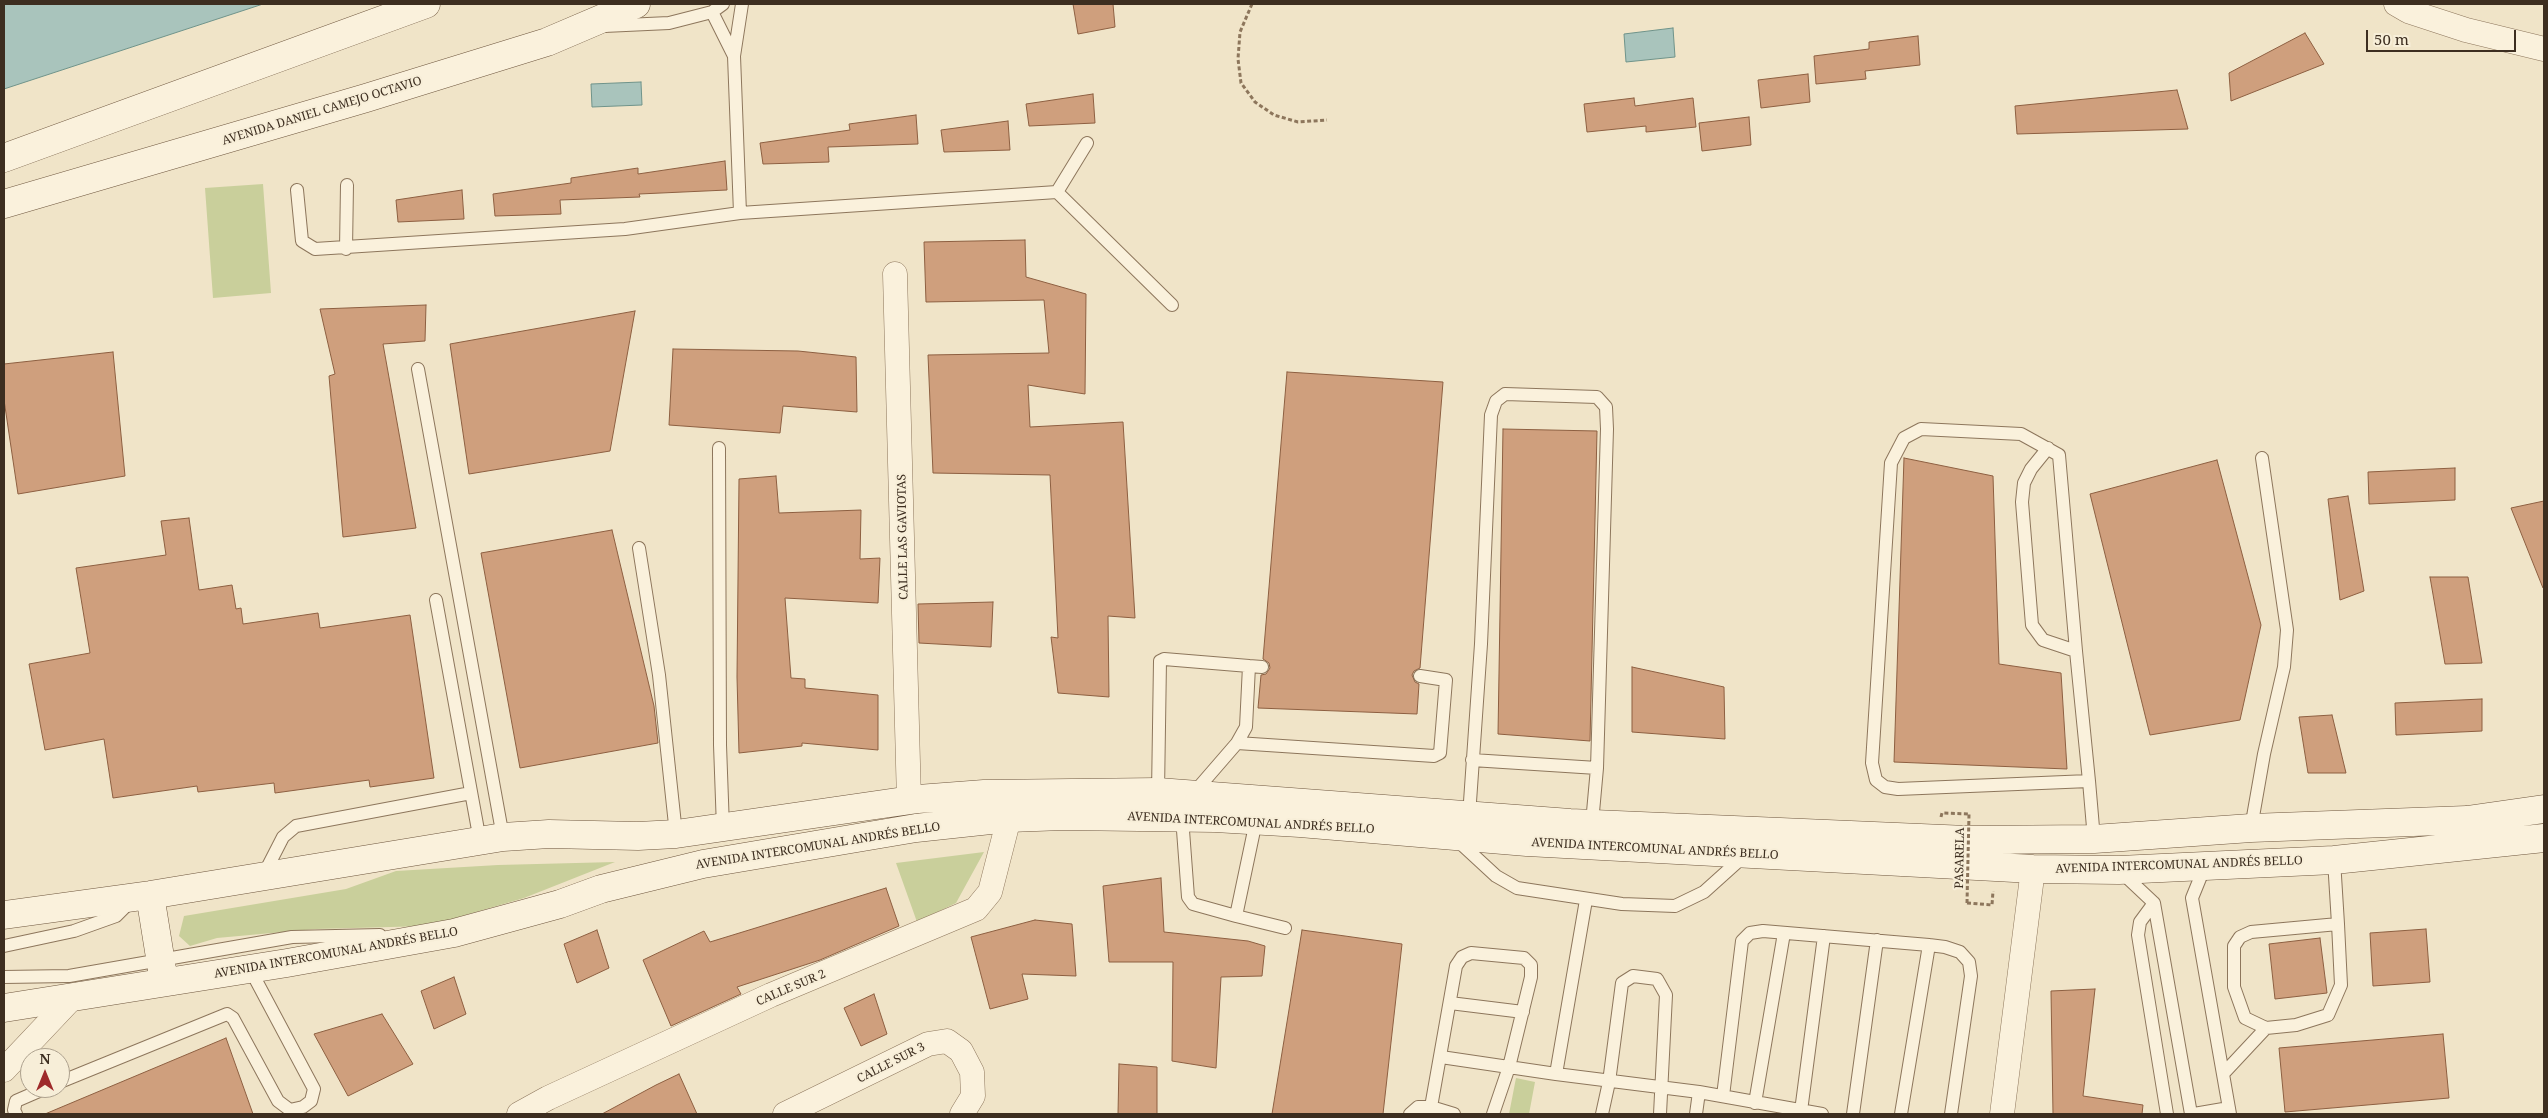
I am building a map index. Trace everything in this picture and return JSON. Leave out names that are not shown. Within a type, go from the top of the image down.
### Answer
[{"type":"main road","points":[[4,158],[426,4]]},
{"type":"main road","name":"AVENIDA DANIEL CAMEJO OCTAVIO","points":[[4,204],[376,95],[547,42],[636,4]]},
{"type":"main road","name":"AVENIDA INTERCOMUNAL ANDRÉS BELLO","points":[[4,915],[143,896],[492,839],[549,834],[638,836],[676,834],[909,801],[1040,792],[1158,792],[1187,806],[1256,821],[1460,826],[1592,823],[1958,840],[2094,839],[2251,828],[2467,820],[2544,809]]},
{"type":"main road","name":"AVENIDA INTERCOMUNAL ANDRÉS BELLO","points":[[4,1008],[72,998],[163,971],[250,969],[438,936],[560,904],[610,887],[703,864],[916,828],[1009,818],[1064,816],[1187,806],[1460,826],[1746,854],[2033,869],[2119,870],[2334,860],[2544,838]]},
{"type":"main road","points":[[143,896],[163,971]]},
{"type":"street","points":[[2396,4],[2408,11],[2466,30],[2544,48]]},
{"type":"street","name":"CALLE LAS GAVIOTAS","points":[[895,274],[909,801]]},
{"type":"street","name":"CALLE SUR 2","points":[[518,1114],[548,1098],[772,995],[976,909],[990,892],[1009,818]]},
{"type":"street","points":[[2002,1114],[2033,869]]},
{"type":"street","points":[[4,1070],[72,998]]},
{"type":"street","name":"CALLE SUR 3","points":[[785,1114],[928,1044],[946,1041],[961,1052],[972,1072],[973,1096],[962,1114]]},
{"type":"lane","points":[[581,28],[669,23],[712,12],[722,4]]},
{"type":"lane","points":[[740,213],[734,56],[742,4]]},
{"type":"lane","points":[[712,12],[734,56]]},
{"type":"lane","points":[[1057,192],[1087,143]]},
{"type":"lane","points":[[346,249],[347,185]]},
{"type":"lane","points":[[297,190],[302,241],[315,249],[346,249],[625,229],[740,213],[1057,192],[1172,305]]},
{"type":"lane","points":[[418,369],[492,839]]},
{"type":"lane","points":[[1592,823],[1597,768],[1607,429],[1606,407],[1597,397],[1505,394],[1496,401],[1491,415],[1481,644],[1472,760],[1460,826],[1496,876],[1517,888],[1586,900],[1675,906],[1704,892],[1746,854]]},
{"type":"lane","points":[[2089,781],[1898,789],[1885,787],[1876,780],[1872,763],[1891,463],[1904,438],[1921,429],[2021,434],[2060,455],[2076,651],[2089,781],[2094,839]]},
{"type":"lane","points":[[719,448],[720,735],[724,828]]},
{"type":"lane","points":[[2048,448],[2031,469],[2024,484],[2022,502],[2032,625],[2043,640],[2076,651]]},
{"type":"lane","points":[[2251,828],[2264,754],[2284,667],[2287,630],[2262,458]]},
{"type":"lane","points":[[639,548],[659,675],[676,834]]},
{"type":"lane","points":[[436,600],[470,793],[492,839]]},
{"type":"lane","points":[[1158,792],[1160,661],[1164,658],[1262,667]]},
{"type":"lane","points":[[1249,666],[1246,727],[1237,743],[1187,806],[1188,897],[1193,904],[1285,928]]},
{"type":"lane","points":[[1237,743],[1434,756],[1440,753],[1446,680],[1420,676]]},
{"type":"lane","points":[[1472,760],[1597,768]]},
{"type":"lane","points":[[263,876],[283,837],[296,826],[470,793]]},
{"type":"lane","points":[[1236,916],[1256,821]]},
{"type":"lane","points":[[2334,860],[2338,924],[2341,985],[2328,1015],[2296,1025],[2266,1028],[2245,1018],[2234,987],[2234,946],[2240,937],[2251,932],[2338,924]]},
{"type":"lane","points":[[2119,870],[2154,903],[2193,1114],[2230,1111],[2192,898],[2205,866]]},
{"type":"lane","points":[[4,946],[74,931],[116,916],[143,896]]},
{"type":"lane","points":[[1556,1074],[1586,900]]},
{"type":"lane","points":[[2154,903],[2140,922],[2138,935],[2167,1114]]},
{"type":"lane","points":[[1723,1096],[1742,941],[1750,933],[1763,931],[1929,945],[1945,947],[1960,952],[1968,962],[1972,976],[1952,1114]]},
{"type":"lane","points":[[1755,1102],[1784,933]]},
{"type":"lane","points":[[4,977],[163,971],[292,937],[438,936]]},
{"type":"lane","points":[[1801,1111],[1824,936]]},
{"type":"lane","points":[[1853,1114],[1877,940]]},
{"type":"lane","points":[[1901,1114],[1929,945]]},
{"type":"lane","points":[[1431,1107],[1456,966],[1462,957],[1472,953],[1524,958],[1531,965],[1531,977],[1509,1067],[1493,1114]]},
{"type":"lane","points":[[70,1078],[227,1014],[233,1018],[278,1101],[290,1110],[303,1107],[311,1101],[314,1089],[250,969]]},
{"type":"lane","points":[[1602,1114],[1610,1082],[1622,983],[1633,976],[1657,979],[1666,995],[1660,1114]]},
{"type":"lane","points":[[1450,1003],[1523,1012]]},
{"type":"lane","points":[[2223,1074],[2266,1028]]},
{"type":"lane","points":[[1441,1058],[1610,1082],[1699,1092],[1822,1114]]},
{"type":"lane","points":[[1696,1114],[1699,1092]]},
{"type":"lane","points":[[16,1114],[14,1110],[16,1101],[23,1098]]},
{"type":"lane","points":[[1410,1114],[1418,1107],[1431,1107],[1454,1114]]},
{"type":"path","points":[[1252,4],[1240,32],[1238,59],[1241,83],[1255,102],[1274,115],[1298,122],[1327,120]]},
{"type":"path","name":"PASARELA","points":[[1970,814],[1967,903],[1992,905],[1994,868]]},
{"type":"green space","points":[[263,184],[271,293],[213,298],[205,188]]},
{"type":"green space","points":[[984,852],[956,903],[917,922],[896,863]]},
{"type":"green space","points":[[615,862],[524,898],[428,926],[316,929],[217,938],[190,946],[179,936],[184,916],[346,889],[396,871],[498,865]]},
{"type":"green space","points":[[1516,1078],[1535,1082],[1529,1114],[1509,1114]]},
{"type":"water","points":[[4,4],[263,4],[4,89]]},
{"type":"water","points":[[1673,28],[1675,57],[1626,62],[1624,34]]},
{"type":"water","points":[[641,82],[642,105],[592,107],[591,84]]},
{"type":"building","points":[[1073,4],[1113,4],[1115,27],[1078,34]]},
{"type":"building","points":[[2305,33],[2324,64],[2231,101],[2229,73]]},
{"type":"building","points":[[1918,36],[1920,65],[1865,71],[1866,79],[1816,84],[1814,56],[1869,49],[1869,42]]},
{"type":"building","points":[[1808,74],[1810,102],[1761,108],[1758,80]]},
{"type":"building","points":[[2177,90],[2188,129],[2017,134],[2015,106]]},
{"type":"building","points":[[1093,94],[1095,123],[1029,126],[1026,104]]},
{"type":"building","points":[[1634,98],[1635,106],[1693,98],[1696,127],[1646,132],[1646,126],[1587,132],[1584,104]]},
{"type":"building","points":[[916,115],[918,144],[828,147],[829,162],[763,164],[760,143],[850,130],[849,124]]},
{"type":"building","points":[[1749,117],[1751,145],[1702,151],[1699,123]]},
{"type":"building","points":[[1008,121],[1010,150],[944,152],[941,130]]},
{"type":"building","points":[[725,161],[727,190],[639,194],[640,197],[560,200],[561,214],[495,216],[493,194],[571,183],[571,178],[638,168],[638,174]]},
{"type":"building","points":[[462,190],[464,219],[398,222],[396,200]]},
{"type":"building","points":[[1025,240],[1026,277],[1086,294],[1085,394],[1028,385],[1030,427],[1123,422],[1135,618],[1108,616],[1109,697],[1058,693],[1051,637],[1058,638],[1050,475],[933,473],[928,355],[1049,353],[1044,300],[926,302],[924,242]]},
{"type":"building","points":[[426,305],[425,341],[383,344],[416,528],[343,537],[329,376],[335,374],[320,309]]},
{"type":"building","points":[[635,311],[610,451],[469,474],[450,344]]},
{"type":"building","points":[[673,349],[798,351],[856,357],[857,412],[783,406],[780,433],[669,425]]},
{"type":"building","points":[[113,352],[125,476],[18,494],[4,400],[4,364]]},
{"type":"building","points":[[1287,372],[1443,382],[1420,668],[1414,671],[1412,675],[1415,682],[1419,684],[1417,714],[1258,708],[1261,675],[1266,674],[1270,668],[1269,663],[1263,659]]},
{"type":"building","points":[[1503,429],[1597,431],[1590,741],[1498,734]]},
{"type":"building","points":[[1904,458],[1993,476],[1999,664],[2061,673],[2067,769],[1894,762]]},
{"type":"building","points":[[2217,460],[2261,625],[2240,720],[2150,735],[2090,494]]},
{"type":"building","points":[[2455,468],[2455,500],[2369,504],[2368,472]]},
{"type":"building","points":[[776,476],[779,513],[861,510],[860,559],[880,558],[878,603],[785,598],[791,678],[805,679],[805,688],[878,695],[878,750],[802,743],[802,746],[739,753],[737,677],[739,479]]},
{"type":"building","points":[[2348,496],[2364,591],[2340,600],[2328,499]]},
{"type":"building","points":[[2544,501],[2544,588],[2543,588],[2511,508]]},
{"type":"building","points":[[189,518],[199,590],[232,585],[236,609],[241,608],[243,624],[318,613],[320,628],[410,615],[434,778],[370,787],[369,780],[275,793],[274,783],[198,792],[197,786],[113,798],[104,739],[45,750],[29,664],[90,653],[76,568],[166,555],[161,521]]},
{"type":"building","points":[[612,530],[654,706],[658,743],[520,768],[481,553]]},
{"type":"building","points":[[2430,577],[2468,577],[2482,663],[2445,664]]},
{"type":"building","points":[[993,602],[991,647],[919,643],[918,604]]},
{"type":"building","points":[[1632,667],[1724,687],[1725,739],[1632,732]]},
{"type":"building","points":[[2482,699],[2482,731],[2396,735],[2395,703]]},
{"type":"building","points":[[2332,715],[2346,773],[2308,773],[2299,717]]},
{"type":"building","points":[[1161,878],[1164,932],[1248,941],[1265,946],[1262,976],[1221,977],[1216,1068],[1172,1061],[1173,962],[1109,962],[1103,886]]},
{"type":"building","points":[[886,888],[899,926],[820,960],[737,987],[741,994],[671,1026],[643,960],[704,931],[710,942]]},
{"type":"building","points":[[1035,920],[1072,924],[1076,976],[1022,974],[1028,999],[990,1009],[971,937]]},
{"type":"building","points":[[2426,929],[2430,982],[2373,986],[2370,933]]},
{"type":"building","points":[[597,930],[609,968],[577,983],[564,944]]},
{"type":"building","points":[[1302,930],[1402,944],[1383,1114],[1272,1114]]},
{"type":"building","points":[[2320,938],[2327,993],[2275,999],[2269,944]]},
{"type":"building","points":[[454,977],[466,1014],[434,1029],[421,991]]},
{"type":"building","points":[[2095,989],[2083,1096],[2143,1105],[2142,1114],[2053,1114],[2051,991]]},
{"type":"building","points":[[874,994],[887,1034],[861,1046],[844,1008]]},
{"type":"building","points":[[382,1014],[413,1064],[348,1096],[314,1034]]},
{"type":"building","points":[[2443,1034],[2449,1098],[2285,1112],[2279,1048]]},
{"type":"building","points":[[226,1038],[253,1114],[45,1114]]},
{"type":"building","points":[[1119,1064],[1157,1067],[1157,1114],[1118,1114]]},
{"type":"building","points":[[679,1074],[697,1114],[602,1114],[656,1085]]}]
